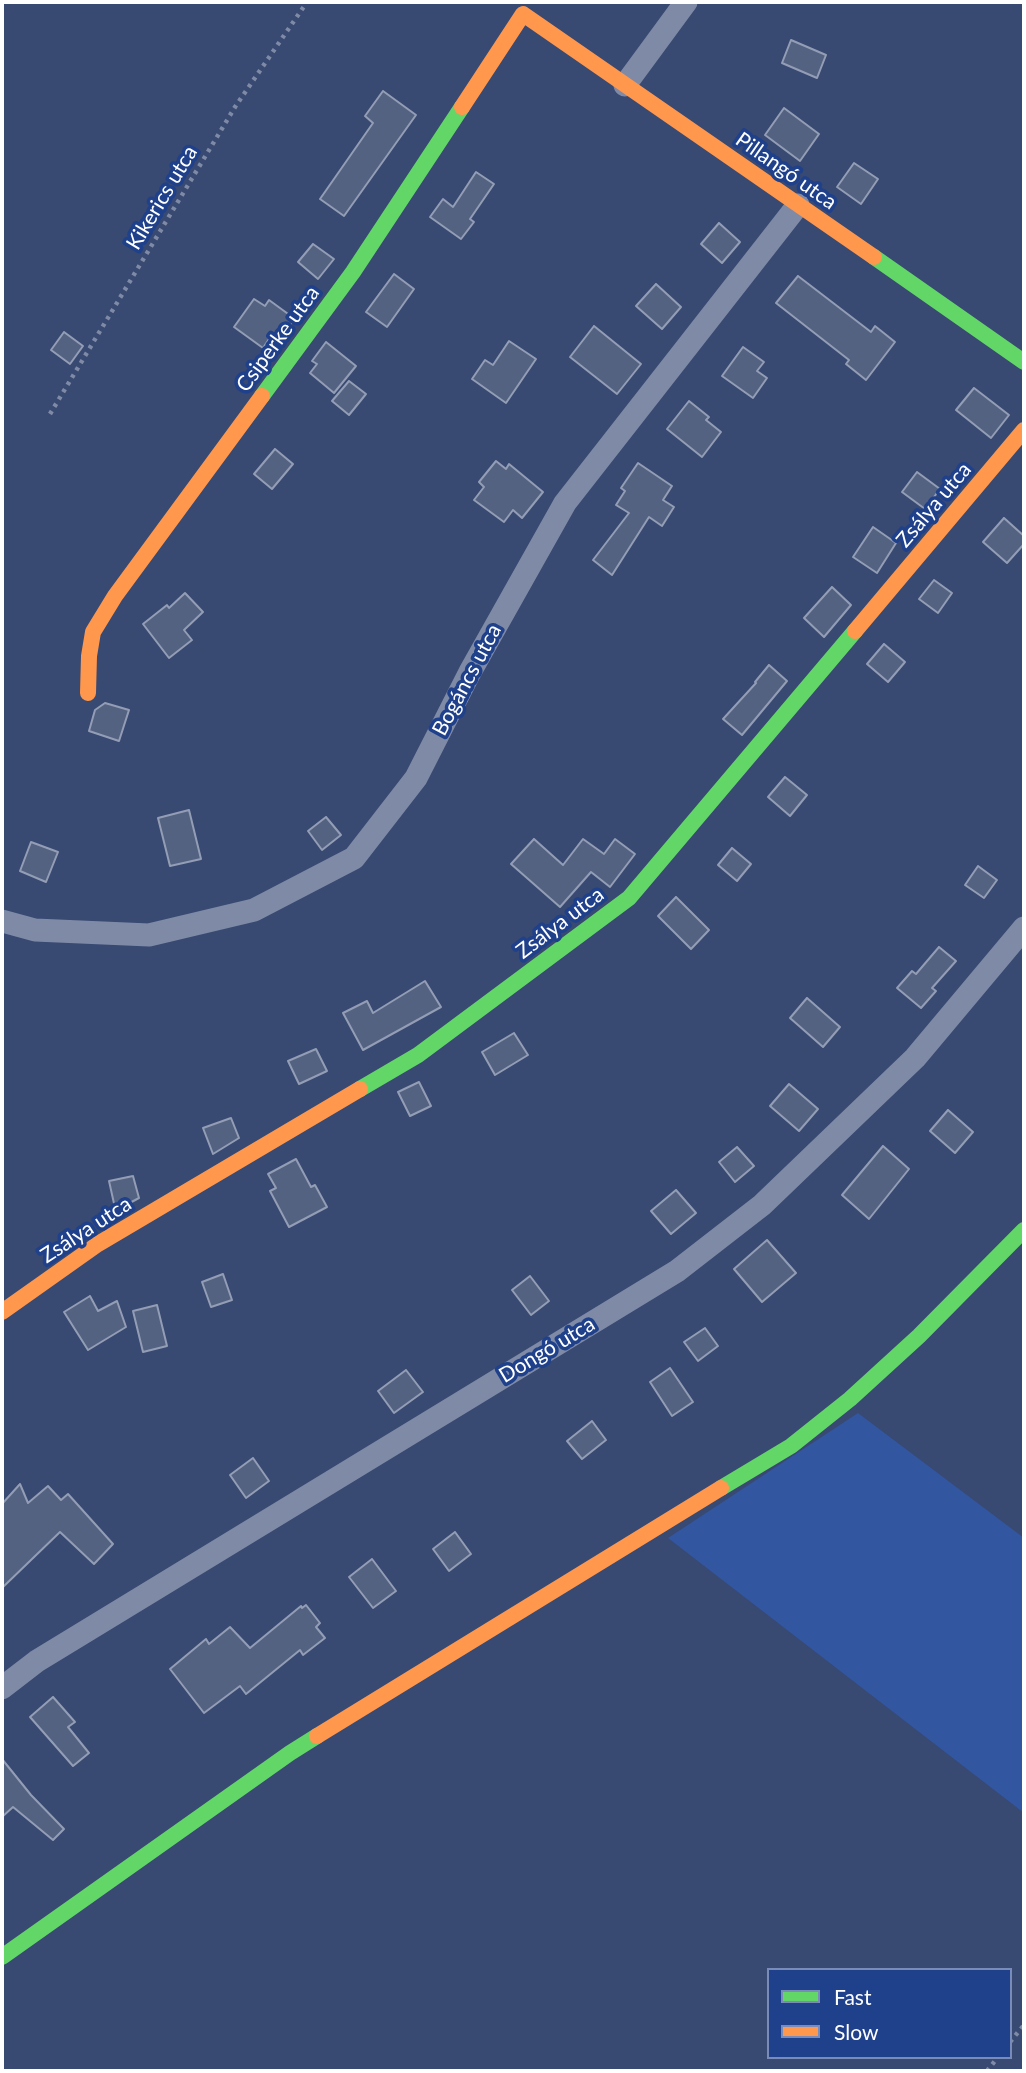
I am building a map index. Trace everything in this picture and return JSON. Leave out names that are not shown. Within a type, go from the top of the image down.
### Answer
[{"type":"street","points":[[625,85],[686,2]]},
{"type":"street","name":"Pillangó utca","points":[[523,15],[1024,362]]},
{"type":"street","name":"Csiperke utca","points":[[88,693],[93,632],[115,596],[353,272],[523,15]]},
{"type":"street","name":"Bogáncs utca","points":[[2,921],[34,930],[149,935],[254,911],[354,858],[416,778],[470,672],[565,503],[798,205]]},
{"type":"street","name":"Zsálya utca","points":[[2,1312],[98,1244],[418,1055],[629,898],[1024,430]]},
{"type":"street","name":"Dongó utca","points":[[2,1688],[48,1654],[677,1271],[762,1205],[915,1058],[1024,928]]},
{"type":"street","points":[[2,1957],[290,1753],[790,1446],[850,1399],[909,1345],[1024,1230]]},
{"type":"path","name":"Kikerics utca","points":[[50,414],[235,107],[307,2]]},
{"type":"path","points":[[1012,2040],[1024,2025]]},
{"type":"shaded area","points":[[858,1413],[1024,1538],[1024,1813],[668,1538]]},
{"type":"building","points":[[791,40],[826,55],[817,78],[782,63]]},
{"type":"building","points":[[383,91],[416,115],[344,216],[320,199],[373,123],[365,116]]},
{"type":"building","points":[[784,108],[819,134],[800,161],[765,135]]},
{"type":"building","points":[[854,163],[878,179],[861,204],[837,187]]},
{"type":"building","points":[[476,172],[494,184],[470,219],[474,222],[461,239],[430,217],[443,199],[453,207]]},
{"type":"building","points":[[719,223],[740,242],[722,263],[701,244]]},
{"type":"building","points":[[313,244],[334,259],[318,279],[298,262]]},
{"type":"building","points":[[394,274],[414,289],[387,327],[366,312]]},
{"type":"building","points":[[798,276],[871,332],[875,326],[895,342],[866,380],[846,364],[849,360],[776,303]]},
{"type":"building","points":[[656,284],[681,307],[662,329],[636,306]]},
{"type":"building","points":[[254,299],[265,306],[269,300],[295,319],[280,338],[273,333],[263,348],[234,327]]},
{"type":"building","points":[[594,326],[641,364],[617,394],[570,357]]},
{"type":"building","points":[[64,332],[83,346],[70,364],[51,350]]},
{"type":"building","points":[[509,341],[536,359],[506,403],[472,379],[485,360],[493,365]]},
{"type":"building","points":[[326,342],[356,366],[334,393],[310,373],[317,364],[312,361]]},
{"type":"building","points":[[743,347],[764,362],[757,371],[767,378],[753,398],[722,376]]},
{"type":"building","points":[[349,381],[366,394],[349,415],[332,401]]},
{"type":"building","points":[[974,388],[1009,415],[991,438],[956,410]]},
{"type":"building","points":[[689,401],[709,417],[706,420],[721,432],[702,457],[667,429]]},
{"type":"building","points":[[275,449],[293,464],[272,489],[254,474]]},
{"type":"building","points":[[496,461],[506,469],[509,464],[543,492],[522,518],[513,510],[504,522],[474,500],[484,487],[479,482]]},
{"type":"building","points":[[638,463],[672,486],[663,500],[674,507],[662,526],[649,517],[612,575],[593,560],[629,513],[616,505],[625,491],[621,488]]},
{"type":"building","points":[[917,472],[940,489],[925,509],[902,492]]},
{"type":"building","points":[[1004,518],[1024,536],[1024,544],[1007,563],[983,542]]},
{"type":"building","points":[[873,527],[896,543],[877,573],[853,557]]},
{"type":"building","points":[[934,580],[952,593],[938,613],[919,599]]},
{"type":"building","points":[[832,587],[851,605],[824,637],[804,618]]},
{"type":"building","points":[[185,593],[203,612],[184,630],[192,640],[169,658],[143,624],[167,605],[169,608]]},
{"type":"building","points":[[884,644],[905,662],[888,682],[867,664]]},
{"type":"building","points":[[769,665],[787,681],[742,735],[723,719]]},
{"type":"building","points":[[105,703],[129,710],[119,741],[89,731],[95,710]]},
{"type":"building","points":[[785,777],[807,795],[790,816],[768,797]]},
{"type":"building","points":[[189,810],[201,859],[170,866],[158,818]]},
{"type":"building","points":[[326,817],[341,835],[322,850],[308,831]]},
{"type":"building","points":[[534,839],[563,865],[583,839],[604,854],[615,839],[635,854],[610,887],[591,872],[560,907],[511,864]]},
{"type":"building","points":[[31,842],[58,852],[46,882],[20,871]]},
{"type":"building","points":[[732,848],[751,864],[737,881],[718,865]]},
{"type":"building","points":[[978,866],[997,880],[984,898],[965,885]]},
{"type":"building","points":[[676,897],[709,930],[691,949],[658,916]]},
{"type":"building","points":[[939,947],[956,961],[932,988],[936,991],[921,1008],[897,988],[912,971],[916,974]]},
{"type":"building","points":[[425,981],[441,1007],[363,1050],[343,1013],[367,1001],[373,1013]]},
{"type":"building","points":[[807,998],[840,1027],[823,1047],[790,1018]]},
{"type":"building","points":[[514,1033],[528,1055],[495,1075],[482,1052]]},
{"type":"building","points":[[316,1049],[327,1071],[299,1084],[288,1061]]},
{"type":"building","points":[[419,1082],[431,1106],[410,1116],[398,1092]]},
{"type":"building","points":[[789,1084],[818,1109],[799,1131],[770,1106]]},
{"type":"building","points":[[948,1110],[973,1132],[955,1153],[930,1131]]},
{"type":"building","points":[[231,1118],[239,1138],[213,1154],[203,1128]]},
{"type":"building","points":[[883,1146],[909,1169],[869,1219],[842,1195]]},
{"type":"building","points":[[737,1147],[754,1166],[735,1182],[719,1162]]},
{"type":"building","points":[[296,1159],[311,1187],[315,1185],[327,1207],[289,1227],[270,1191],[276,1188],[268,1174]]},
{"type":"building","points":[[133,1176],[139,1198],[115,1208],[109,1181]]},
{"type":"building","points":[[676,1190],[696,1213],[671,1234],[651,1211]]},
{"type":"building","points":[[767,1240],[796,1273],[762,1302],[734,1269]]},
{"type":"building","points":[[223,1274],[232,1300],[211,1307],[202,1282]]},
{"type":"building","points":[[530,1276],[549,1301],[531,1315],[512,1290]]},
{"type":"building","points":[[90,1296],[98,1311],[117,1301],[126,1327],[88,1350],[64,1312]]},
{"type":"building","points":[[157,1305],[167,1346],[143,1352],[133,1311]]},
{"type":"building","points":[[705,1328],[718,1346],[698,1361],[684,1342]]},
{"type":"building","points":[[670,1368],[693,1402],[672,1416],[650,1382]]},
{"type":"building","points":[[406,1370],[423,1392],[394,1413],[378,1391]]},
{"type":"building","points":[[592,1421],[606,1440],[582,1459],[567,1441]]},
{"type":"building","points":[[253,1458],[269,1481],[246,1498],[230,1475]]},
{"type":"building","points":[[20,1484],[28,1503],[48,1486],[61,1500],[68,1494],[113,1544],[94,1564],[60,1532],[2,1588],[2,1504]]},
{"type":"building","points":[[455,1532],[471,1554],[449,1571],[433,1549]]},
{"type":"building","points":[[372,1559],[396,1591],[373,1608],[349,1577]]},
{"type":"building","points":[[306,1605],[320,1623],[316,1627],[325,1638],[303,1655],[300,1650],[246,1694],[240,1686],[204,1713],[170,1669],[206,1639],[209,1644],[230,1627],[250,1648],[301,1606],[302,1608]]},
{"type":"building","points":[[53,1697],[75,1722],[68,1727],[89,1753],[73,1766],[30,1717]]},
{"type":"building","points":[[2,1759],[31,1795],[64,1829],[53,1840],[13,1807],[2,1817]]},
{"type":"traffic: fast","points":[[262,396],[353,272],[462,107]]},
{"type":"traffic: fast","points":[[874,257],[1024,362]]},
{"type":"traffic: fast","points":[[360,1089],[418,1055],[629,898],[855,631]]},
{"type":"traffic: fast","points":[[721,1488],[791,1446],[850,1399],[919,1336],[1024,1230]]},
{"type":"traffic: fast","points":[[2,1957],[317,1736]]},
{"type":"traffic: slow","points":[[462,107],[523,14],[874,257]]},
{"type":"traffic: slow","points":[[88,693],[93,632],[115,596],[262,396]]},
{"type":"traffic: slow","points":[[855,631],[1024,430]]},
{"type":"traffic: slow","points":[[2,1312],[98,1244],[360,1089]]},
{"type":"traffic: slow","points":[[317,1736],[721,1488]]}]
